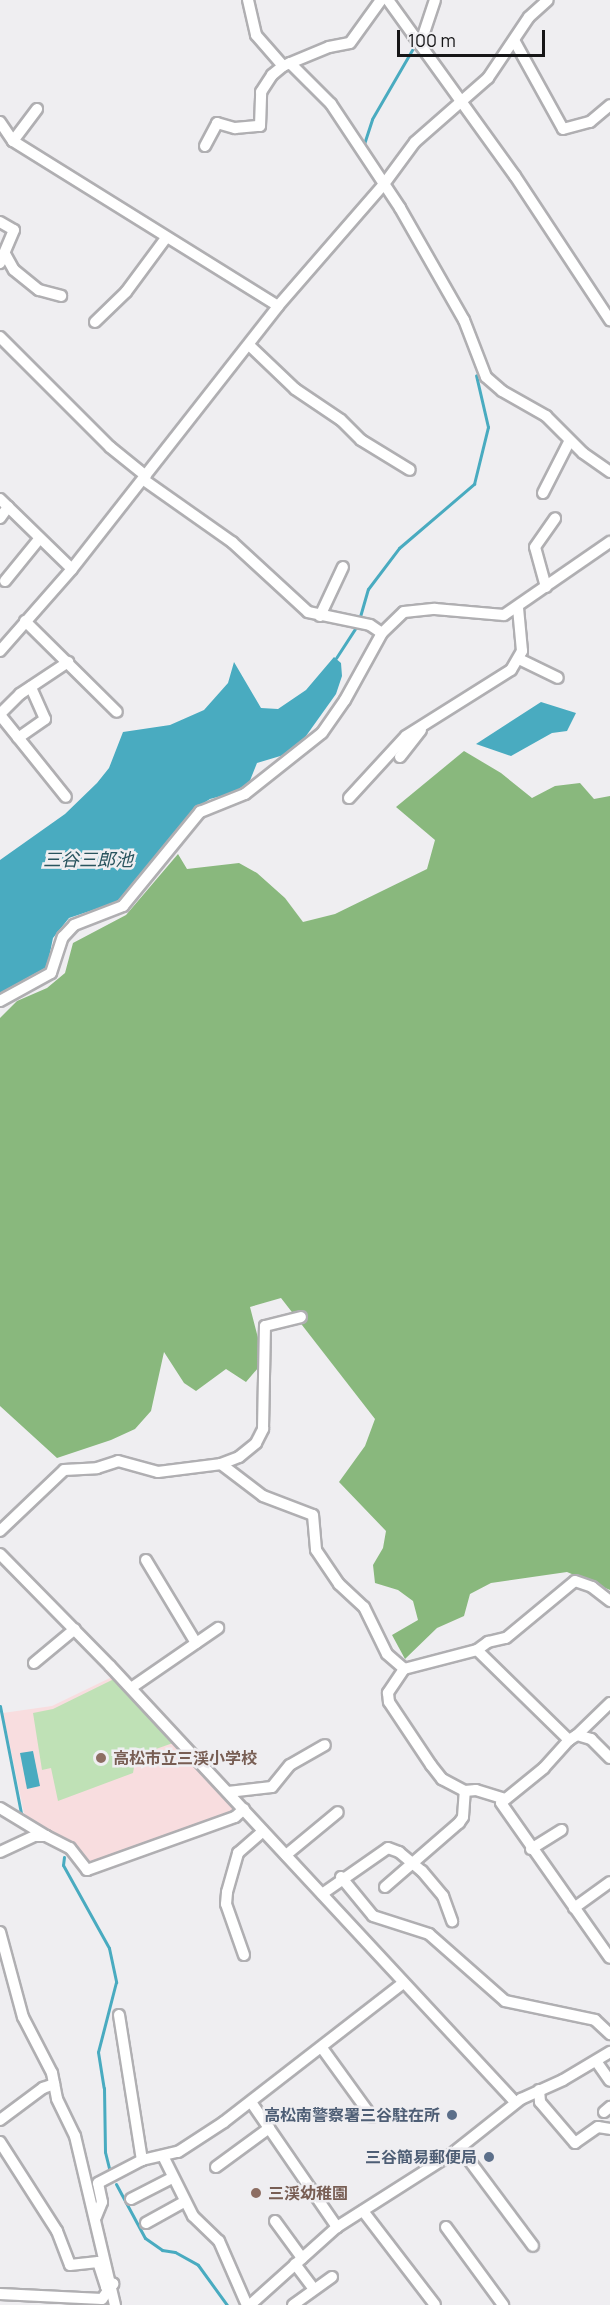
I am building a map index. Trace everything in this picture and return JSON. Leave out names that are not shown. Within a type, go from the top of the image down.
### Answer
[{"type":"street","points":[[248,0],[256,35],[331,104],[384,184],[464,320],[486,377],[502,391],[546,416],[570,440],[610,472]]},
{"type":"street","points":[[205,146],[217,123],[235,128],[260,126],[261,92],[287,65],[330,47],[350,44],[381,0]]},
{"type":"street","points":[[388,0],[462,102],[610,320]]},
{"type":"street","points":[[420,45],[435,0]]},
{"type":"street","points":[[0,651],[72,569],[278,306],[384,184],[414,142],[488,78],[515,42],[529,17],[548,0]]},
{"type":"street","points":[[515,42],[563,129],[590,122],[610,105]]},
{"type":"street","points":[[0,147],[11,140],[37,109]]},
{"type":"street","points":[[0,122],[11,140],[278,306]]},
{"type":"street","points":[[0,222],[14,230],[2,258],[39,290],[61,296]]},
{"type":"street","points":[[95,322],[126,292],[166,238]]},
{"type":"street","points":[[0,337],[110,447],[145,478],[232,542],[302,606],[320,616],[347,619],[369,625],[382,633]]},
{"type":"street","points":[[249,345],[295,389],[341,420],[361,440],[410,470]]},
{"type":"street","points":[[543,493],[570,440]]},
{"type":"street","points":[[0,518],[4,503],[72,569]]},
{"type":"street","points":[[546,587],[535,547],[555,518]]},
{"type":"street","points":[[5,581],[40,538]]},
{"type":"street","points":[[0,1001],[51,973],[63,937],[74,925],[123,906],[200,812],[245,794],[322,733],[345,700],[382,633],[404,612],[414,609],[493,616],[519,608],[610,542]]},
{"type":"street","points":[[320,616],[344,567]]},
{"type":"street","points":[[400,757],[434,721],[511,670],[519,659],[519,608]]},
{"type":"street","points":[[25,621],[117,712]]},
{"type":"street","points":[[519,659],[558,678]]},
{"type":"street","points":[[66,797],[0,715],[31,687],[68,662]]},
{"type":"street","points":[[18,738],[45,719],[31,687]]},
{"type":"street","points":[[349,798],[406,736],[420,725],[434,721]]},
{"type":"street","points":[[0,1531],[64,1470],[96,1468],[118,1461],[158,1472],[221,1464],[239,1457],[256,1443],[263,1429],[265,1326],[301,1317]]},
{"type":"street","points":[[221,1464],[263,1496],[313,1515],[316,1550],[339,1584],[364,1607],[387,1654],[404,1669]]},
{"type":"street","points":[[0,1554],[131,1688],[402,1984],[515,2102]]},
{"type":"street","points":[[146,1560],[196,1643]]},
{"type":"street","points":[[503,1798],[476,1790],[465,1791],[442,1779],[389,1702],[388,1693],[404,1669],[477,1650],[488,1642],[506,1638],[575,1581],[592,1587],[610,1601]]},
{"type":"street","points":[[131,1688],[218,1628]]},
{"type":"street","points":[[34,1664],[75,1629]]},
{"type":"street","points":[[477,1650],[573,1738],[591,1739],[610,1758]]},
{"type":"street","points":[[610,1703],[543,1768],[503,1798],[501,1803],[531,1849],[610,1958]]},
{"type":"street","points":[[228,1792],[273,1787],[290,1765],[325,1746]]},
{"type":"street","points":[[385,1887],[411,1862],[459,1823],[463,1817],[465,1791]]},
{"type":"street","points":[[0,1808],[70,1848],[87,1870],[235,1817],[243,1809]]},
{"type":"street","points":[[286,1855],[338,1812]]},
{"type":"street","points":[[531,1849],[561,1830]]},
{"type":"street","points":[[243,1955],[226,1904],[227,1892],[238,1853],[263,1831]]},
{"type":"street","points":[[0,1852],[46,1836]]},
{"type":"street","points":[[322,1894],[341,1877],[382,1849],[399,1852],[443,1896],[452,1921]]},
{"type":"street","points":[[341,1877],[373,1916],[429,1934],[505,2001],[595,2020],[610,2034]]},
{"type":"street","points":[[574,1908],[610,1882]]},
{"type":"street","points":[[0,1932],[22,2017],[52,2073],[54,2084],[75,2136],[113,2284],[116,2305]]},
{"type":"street","points":[[96,2217],[102,2202],[98,2183],[142,2160],[178,2152],[251,2102],[402,1984]]},
{"type":"street","points":[[119,2015],[142,2160]]},
{"type":"street","points":[[322,2048],[372,2117]]},
{"type":"street","points":[[163,2156],[184,2202],[219,2241],[249,2305],[337,2227],[460,2148],[515,2102],[610,2052]]},
{"type":"street","points":[[596,2061],[610,2081]]},
{"type":"street","points":[[0,2120],[43,2088],[54,2084]]},
{"type":"street","points":[[539,2090],[540,2102],[575,2143],[598,2127],[610,2129]]},
{"type":"street","points":[[251,2102],[337,2227]]},
{"type":"street","points":[[216,2167],[269,2128]]},
{"type":"street","points":[[0,2142],[57,2231],[70,2265],[98,2262],[106,2287],[113,2284]]},
{"type":"street","points":[[460,2148],[533,2247]]},
{"type":"street","points":[[131,2199],[172,2178]]},
{"type":"street","points":[[146,2223],[184,2202]]},
{"type":"street","points":[[363,2211],[435,2305]]},
{"type":"street","points":[[275,2221],[314,2289]]},
{"type":"street","points":[[446,2228],[504,2305]]},
{"type":"street","points":[[293,2305],[332,2277]]},
{"type":"street","points":[[0,2294],[102,2299],[113,2284]]},
{"type":"shaded area","name":"高松市立三渓小学校","points":[[114,1676],[231,1802],[234,1814],[91,1865],[74,1844],[49,1834],[24,1813],[3,1713],[52,1706]]},
{"type":"green space","points":[[464,751],[501,773],[532,798],[555,786],[580,783],[594,799],[610,796],[610,1590],[567,1572],[491,1583],[470,1594],[464,1616],[437,1628],[405,1659],[392,1635],[418,1620],[413,1601],[398,1590],[375,1583],[373,1565],[383,1548],[386,1531],[339,1482],[365,1446],[375,1419],[281,1298],[250,1307],[264,1361],[246,1382],[226,1369],[196,1391],[184,1383],[164,1352],[151,1411],[135,1429],[111,1440],[57,1458],[0,1406],[0,1018],[17,1001],[47,988],[65,973],[73,943],[126,915],[178,854],[187,869],[239,863],[257,873],[285,898],[303,922],[335,914],[427,869],[435,840],[396,807]]},
{"type":"green space","points":[[114,1679],[173,1743],[136,1756],[133,1773],[58,1801],[51,1768],[42,1770],[33,1713],[53,1709]]},
{"type":"water","name":"三谷三郎池","points":[[334,657],[341,663],[342,676],[336,694],[301,743],[287,754],[257,763],[249,783],[240,791],[210,799],[193,810],[117,902],[69,918],[53,938],[47,967],[0,993],[0,860],[65,814],[97,783],[109,768],[123,732],[170,725],[204,710],[228,683],[234,662],[261,708],[278,709],[306,690]]},
{"type":"water","points":[[541,702],[576,713],[567,731],[552,733],[511,756],[476,744]]},
{"type":"water","points":[[33,1751],[40,1786],[27,1789],[20,1753]]},
{"type":"waterway","points":[[363,147],[372,119],[412,50]]},
{"type":"waterway","points":[[359,620],[368,589],[399,548],[474,484],[488,427],[476,375]]},
{"type":"waterway","points":[[336,658],[357,626]]},
{"type":"waterway","points":[[0,1706],[21,1813]]},
{"type":"waterway","points":[[64,1857],[63,1865],[109,1948],[116,1982],[98,2052],[104,2088],[105,2152],[110,2172]]},
{"type":"waterway","points":[[116,2184],[145,2238],[162,2250],[175,2252],[198,2265],[227,2305]]},
{"type":"place","name":"高松市立三渓小学校","points":[[101,1758]]},
{"type":"place","name":"高松南警察署三谷駐在所","points":[[452,2115]]},
{"type":"place","name":"三谷簡易郵便局","points":[[489,2157]]},
{"type":"place","name":"三渓幼稚園","points":[[256,2193]]}]
